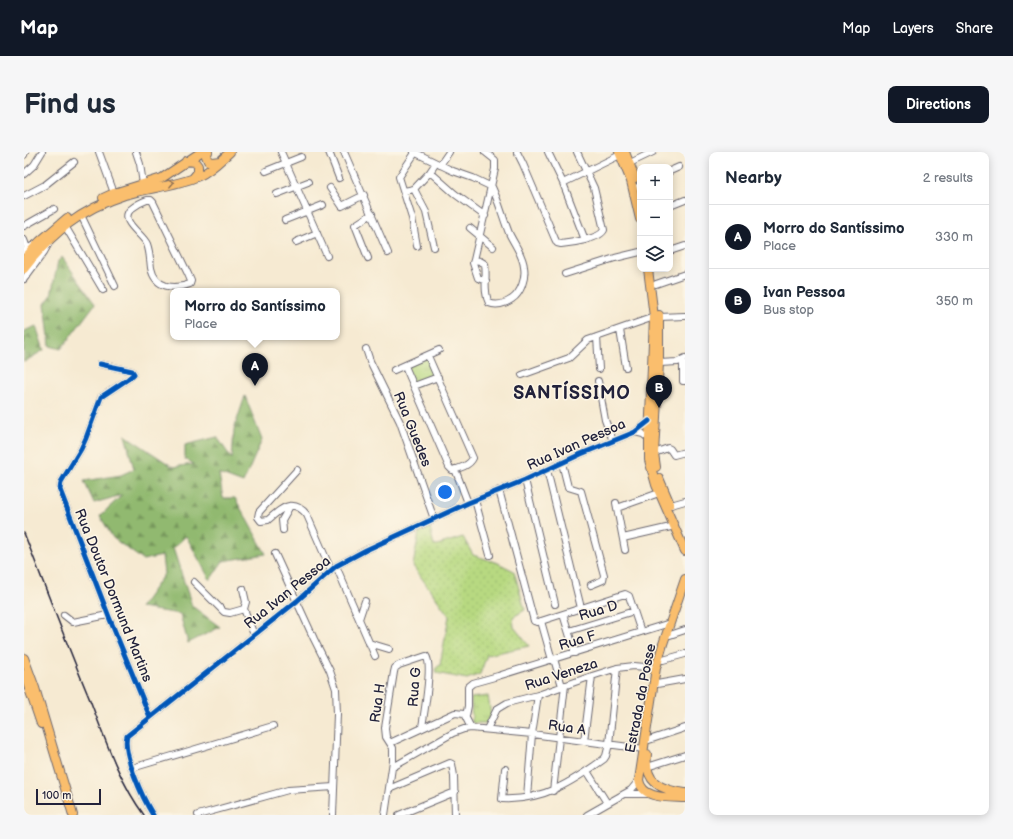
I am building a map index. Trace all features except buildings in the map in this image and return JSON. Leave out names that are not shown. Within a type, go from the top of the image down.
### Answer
[{"type":"main road","points":[[24,269],[26,255],[54,228],[74,213],[114,193],[162,178],[201,152]]},
{"type":"main road","points":[[208,152],[206,156],[208,161],[220,161]]},
{"type":"main road","points":[[26,255],[51,239],[81,214],[135,192],[192,178],[211,169],[230,152]]},
{"type":"main road","points":[[621,153],[630,163],[637,183]]},
{"type":"main road","points":[[621,153],[631,181],[637,206]]},
{"type":"main road","points":[[186,161],[194,162],[198,166],[198,172],[192,178]]},
{"type":"main road","points":[[649,272],[657,317],[649,421],[650,466],[659,493],[685,551]]},
{"type":"main road","points":[[654,272],[659,363],[654,453],[659,477],[685,538]]},
{"type":"main road","name":"Estrada da Posse","points":[[639,777],[656,668],[685,579]]},
{"type":"main road","name":"Estrada da Posse","points":[[648,771],[649,740],[657,684],[668,628],[685,594]]},
{"type":"main road","points":[[24,658],[35,688],[73,815]]},
{"type":"main road","points":[[24,675],[49,748],[68,815]]},
{"type":"main road","points":[[685,793],[671,791],[659,786],[648,771],[639,777],[640,784],[643,789],[653,795],[685,798]]},
{"type":"main road","points":[[653,795],[659,786]]},
{"type":"street","points":[[24,174],[34,165],[42,152]]},
{"type":"street","points":[[99,152],[114,193]]},
{"type":"street","points":[[136,152],[140,164],[143,184]]},
{"type":"street","points":[[281,152],[327,256]]},
{"type":"street","points":[[329,152],[340,178]]},
{"type":"street","points":[[344,152],[388,253]]},
{"type":"street","points":[[404,191],[414,189],[449,152]]},
{"type":"street","points":[[485,152],[495,160],[495,169],[473,263],[478,278],[486,282]]},
{"type":"street","points":[[517,152],[557,243],[585,240],[601,235],[604,232],[596,194],[587,171],[577,152]]},
{"type":"street","points":[[548,152],[563,183],[585,240]]},
{"type":"street","points":[[630,163],[654,152]]},
{"type":"street","points":[[417,246],[412,218],[400,181],[400,174],[417,153],[438,164],[491,186],[494,189],[510,234],[523,261],[524,272],[521,287],[515,297],[503,303],[492,305],[489,303],[486,296],[485,264],[474,260]]},
{"type":"street","points":[[563,183],[621,153]]},
{"type":"street","points":[[266,171],[301,157]]},
{"type":"street","points":[[24,196],[45,185],[74,162]]},
{"type":"street","points":[[673,170],[679,167]]},
{"type":"street","points":[[430,172],[455,194],[485,216]]},
{"type":"street","points":[[277,194],[308,182]]},
{"type":"street","points":[[330,188],[342,206],[364,195]]},
{"type":"street","points":[[414,189],[426,212],[434,247]]},
{"type":"street","points":[[135,192],[139,203]]},
{"type":"street","points":[[147,200],[151,200],[153,202],[188,274],[191,281],[190,284],[166,287],[160,284],[154,276],[146,240],[131,225],[128,218],[129,212],[139,203],[147,200]]},
{"type":"street","points":[[673,205],[685,200]]},
{"type":"street","points":[[285,220],[323,205]]},
{"type":"street","points":[[24,226],[54,209]]},
{"type":"street","points":[[81,214],[115,286]]},
{"type":"street","points":[[368,258],[355,225],[372,214]]},
{"type":"street","points":[[65,226],[103,290]]},
{"type":"street","points":[[470,228],[493,247]]},
{"type":"street","points":[[296,242],[317,233]]},
{"type":"street","points":[[24,279],[44,252],[51,239]]},
{"type":"street","points":[[24,240],[26,255]]},
{"type":"street","points":[[673,250],[685,246]]},
{"type":"street","points":[[565,274],[637,253]]},
{"type":"street","points":[[656,284],[685,274]]},
{"type":"street","points":[[522,375],[566,360],[572,356],[585,342],[597,337],[657,317],[685,316]]},
{"type":"street","points":[[620,330],[626,367]]},
{"type":"street","points":[[597,337],[599,369]]},
{"type":"street","name":"Rua Guedes","points":[[366,349],[370,361],[400,422],[434,519]]},
{"type":"street","points":[[394,370],[440,350]]},
{"type":"street","points":[[405,366],[449,467],[452,470],[456,470],[470,463],[472,457],[428,356]]},
{"type":"street","points":[[659,363],[678,362],[684,359],[683,380],[685,381]]},
{"type":"street","name":"Rua Doutor Dormund Martins","points":[[100,364],[132,371],[134,374],[101,397],[81,449],[59,486],[60,494],[150,717]]},
{"type":"street","points":[[414,386],[438,377]]},
{"type":"street","points":[[598,381],[605,420],[613,441]]},
{"type":"street","name":"Rua Ivan Pessoa","points":[[132,768],[126,744],[126,736],[130,732],[297,601],[334,568],[366,550],[468,503],[635,432],[649,421]]},
{"type":"street","name":"Rua Ivan Pessoa","points":[[635,432],[643,434],[649,439]]},
{"type":"street","points":[[654,453],[668,448],[674,455],[685,452]]},
{"type":"street","points":[[562,463],[568,486],[581,491],[604,575],[603,580],[591,584]]},
{"type":"street","points":[[298,470],[261,509],[258,517],[261,520],[268,520],[280,509],[290,506],[301,509],[307,515],[359,619],[375,656]]},
{"type":"street","points":[[456,470],[468,503]]},
{"type":"street","points":[[547,470],[581,608]]},
{"type":"street","points":[[525,480],[555,604]]},
{"type":"street","points":[[499,490],[537,621],[563,685],[553,791]]},
{"type":"street","points":[[625,550],[616,505],[659,493]]},
{"type":"street","points":[[475,500],[490,555]]},
{"type":"street","points":[[671,505],[685,501]]},
{"type":"street","points":[[283,530],[282,520],[290,506]]},
{"type":"street","points":[[623,538],[675,526]]},
{"type":"street","points":[[275,554],[330,671],[336,689],[337,698],[333,815]]},
{"type":"street","points":[[194,582],[224,612],[230,614],[244,609]]},
{"type":"street","points":[[243,590],[246,602],[244,609],[254,634]]},
{"type":"street","name":"Rua D","points":[[537,621],[625,594],[629,596],[641,632]]},
{"type":"street","points":[[359,619],[365,601]]},
{"type":"street","name":"Rua D","points":[[569,631],[634,611]]},
{"type":"street","points":[[563,614],[575,653]]},
{"type":"street","points":[[64,615],[73,622],[108,615]]},
{"type":"street","name":"Rua F","points":[[466,716],[469,686],[473,682],[553,660],[641,632],[668,628],[685,630]]},
{"type":"street","points":[[369,643],[389,649]]},
{"type":"street","points":[[662,660],[685,654]]},
{"type":"street","name":"Rua G","points":[[396,666],[421,657],[427,657],[429,670],[422,727]]},
{"type":"street","name":"Rua H","points":[[385,815],[393,754],[393,748],[385,734],[386,720],[396,666]]},
{"type":"street","name":"Rua Veneza","points":[[487,729],[495,713],[507,702],[538,695],[563,685],[616,668],[634,666],[656,668]]},
{"type":"street","points":[[505,769],[502,799],[527,797],[553,791],[604,759],[609,744],[616,668]]},
{"type":"street","points":[[584,741],[592,676]]},
{"type":"street","points":[[657,684],[685,679]]},
{"type":"street","points":[[527,797],[532,734],[538,695]]},
{"type":"street","points":[[390,743],[422,727],[456,713],[462,713],[466,716],[471,728],[464,729],[453,734],[392,767]]},
{"type":"street","points":[[153,815],[142,796],[132,768],[273,726]]},
{"type":"street","name":"Rua A","points":[[471,728],[532,734],[644,749]]},
{"type":"street","points":[[649,740],[685,728]]},
{"type":"street","points":[[648,771],[685,755]]},
{"type":"street","points":[[389,789],[450,763],[453,765],[455,815]]},
{"type":"street","points":[[587,771],[606,803]]},
{"type":"street","points":[[587,815],[624,794],[633,787],[639,777]]},
{"type":"street","points":[[198,815],[288,790],[299,788],[334,787]]},
{"type":"street","points":[[399,815],[455,792]]},
{"type":"street","points":[[624,794],[653,795]]},
{"type":"green space","points":[[62,257],[95,304],[61,349],[50,346],[45,304],[51,296],[58,261]]},
{"type":"green space","points":[[36,326],[44,350],[24,362],[24,331]]},
{"type":"green space","points":[[428,356],[438,377],[414,386],[405,366]]},
{"type":"green space","points":[[245,396],[262,440],[243,483],[219,474],[223,498],[235,498],[266,554],[223,561],[210,580],[186,536],[173,548],[192,606],[220,627],[188,643],[180,614],[140,608],[164,574],[162,556],[143,560],[113,538],[100,516],[122,495],[94,503],[84,481],[121,475],[134,469],[125,435],[173,467],[194,464],[185,459],[185,445],[217,437],[232,459],[234,429]]},
{"type":"green space","points":[[430,527],[434,546],[463,537],[473,555],[498,563],[514,571],[525,610],[513,617],[514,627],[529,646],[487,655],[480,674],[467,679],[436,673],[435,669],[440,665],[449,616],[413,566],[419,532]]},
{"type":"green space","points":[[488,696],[491,715],[486,723],[472,723],[471,698]]},
{"type":"railway","points":[[24,533],[107,745],[127,788],[144,815]]},
{"type":"cycle path","points":[[100,364],[132,371],[134,374],[101,397],[86,438],[61,482],[60,490],[109,617],[150,717]]},
{"type":"cycle path","points":[[153,815],[134,776],[130,764],[126,744],[127,736],[297,601],[336,566],[366,550],[468,503],[635,432],[649,421]]},
{"type":"place","name":"Morro do Santíssimo","points":[[255,386]]},
{"type":"place","name":"Ivan Pessoa","points":[[659,408]]},
{"type":"district","name":"SANTÍSSIMO","points":[[572,393]]}]
